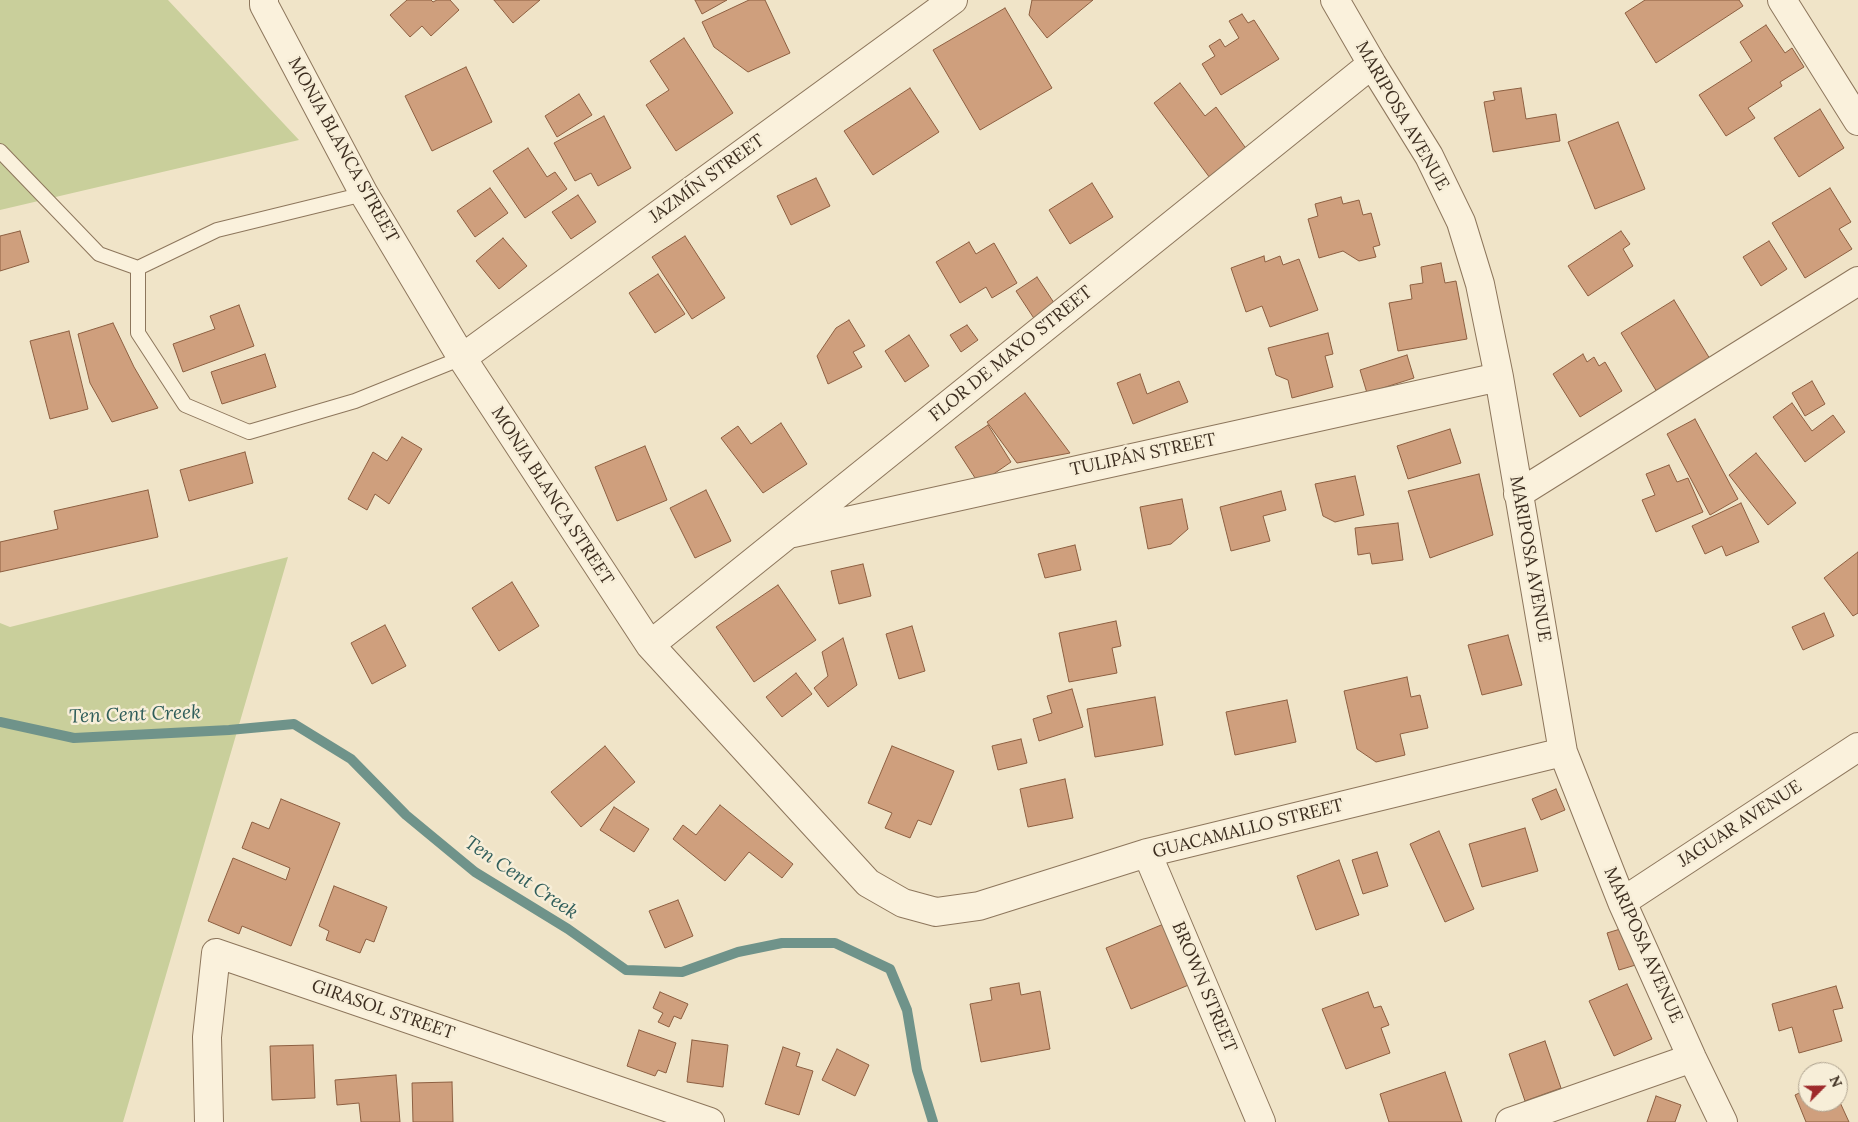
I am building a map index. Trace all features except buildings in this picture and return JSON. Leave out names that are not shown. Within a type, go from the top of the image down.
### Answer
[{"type":"street","name":"MONJA BLANCA STREET","points":[[264,0],[264,6],[364,194],[462,358],[650,645],[868,883],[903,902],[936,912]]},
{"type":"street","name":"JAZMÍN STREET","points":[[462,358],[953,0]]},
{"type":"street","name":"MARIPOSA AVENUE","points":[[1335,0],[1429,156],[1460,222],[1480,284],[1499,377],[1563,752],[1622,902],[1723,1122]]},
{"type":"street","points":[[1782,0],[1858,121]]},
{"type":"street","name":"FLOR DE MAYO STREET","points":[[650,645],[1372,64]]},
{"type":"street","points":[[1518,494],[1858,281]]},
{"type":"street","name":"TULIPÁN STREET","points":[[787,534],[1499,377]]},
{"type":"street","name":"JAGUAR AVENUE","points":[[1622,902],[1858,747]]},
{"type":"street","name":"GUACAMALLO STREET","points":[[936,912],[979,906],[1147,853],[1563,752]]},
{"type":"street","name":"BROWN STREET","points":[[1147,853],[1262,1122]]},
{"type":"street","name":"GIRASOL STREET","points":[[209,1122],[207,1036],[216,952],[710,1122]]},
{"type":"street","points":[[1510,1122],[1692,1058]]},
{"type":"lane","points":[[0,151],[98,254],[138,268],[217,230],[364,194]]},
{"type":"lane","points":[[138,268],[138,333],[185,405],[249,432],[356,401],[462,358]]},
{"type":"green space","points":[[0,0],[168,0],[299,140],[0,210]]},
{"type":"green space","points":[[288,557],[123,1122],[0,1122],[0,623],[10,627]]},
{"type":"waterway","name":"Ten Cent Creek","points":[[0,722],[74,738],[229,730],[294,724],[351,759],[406,815],[475,872],[568,929],[626,970],[682,972],[738,952],[782,943],[835,943],[890,969],[907,1010],[917,1070],[933,1122]]}]
